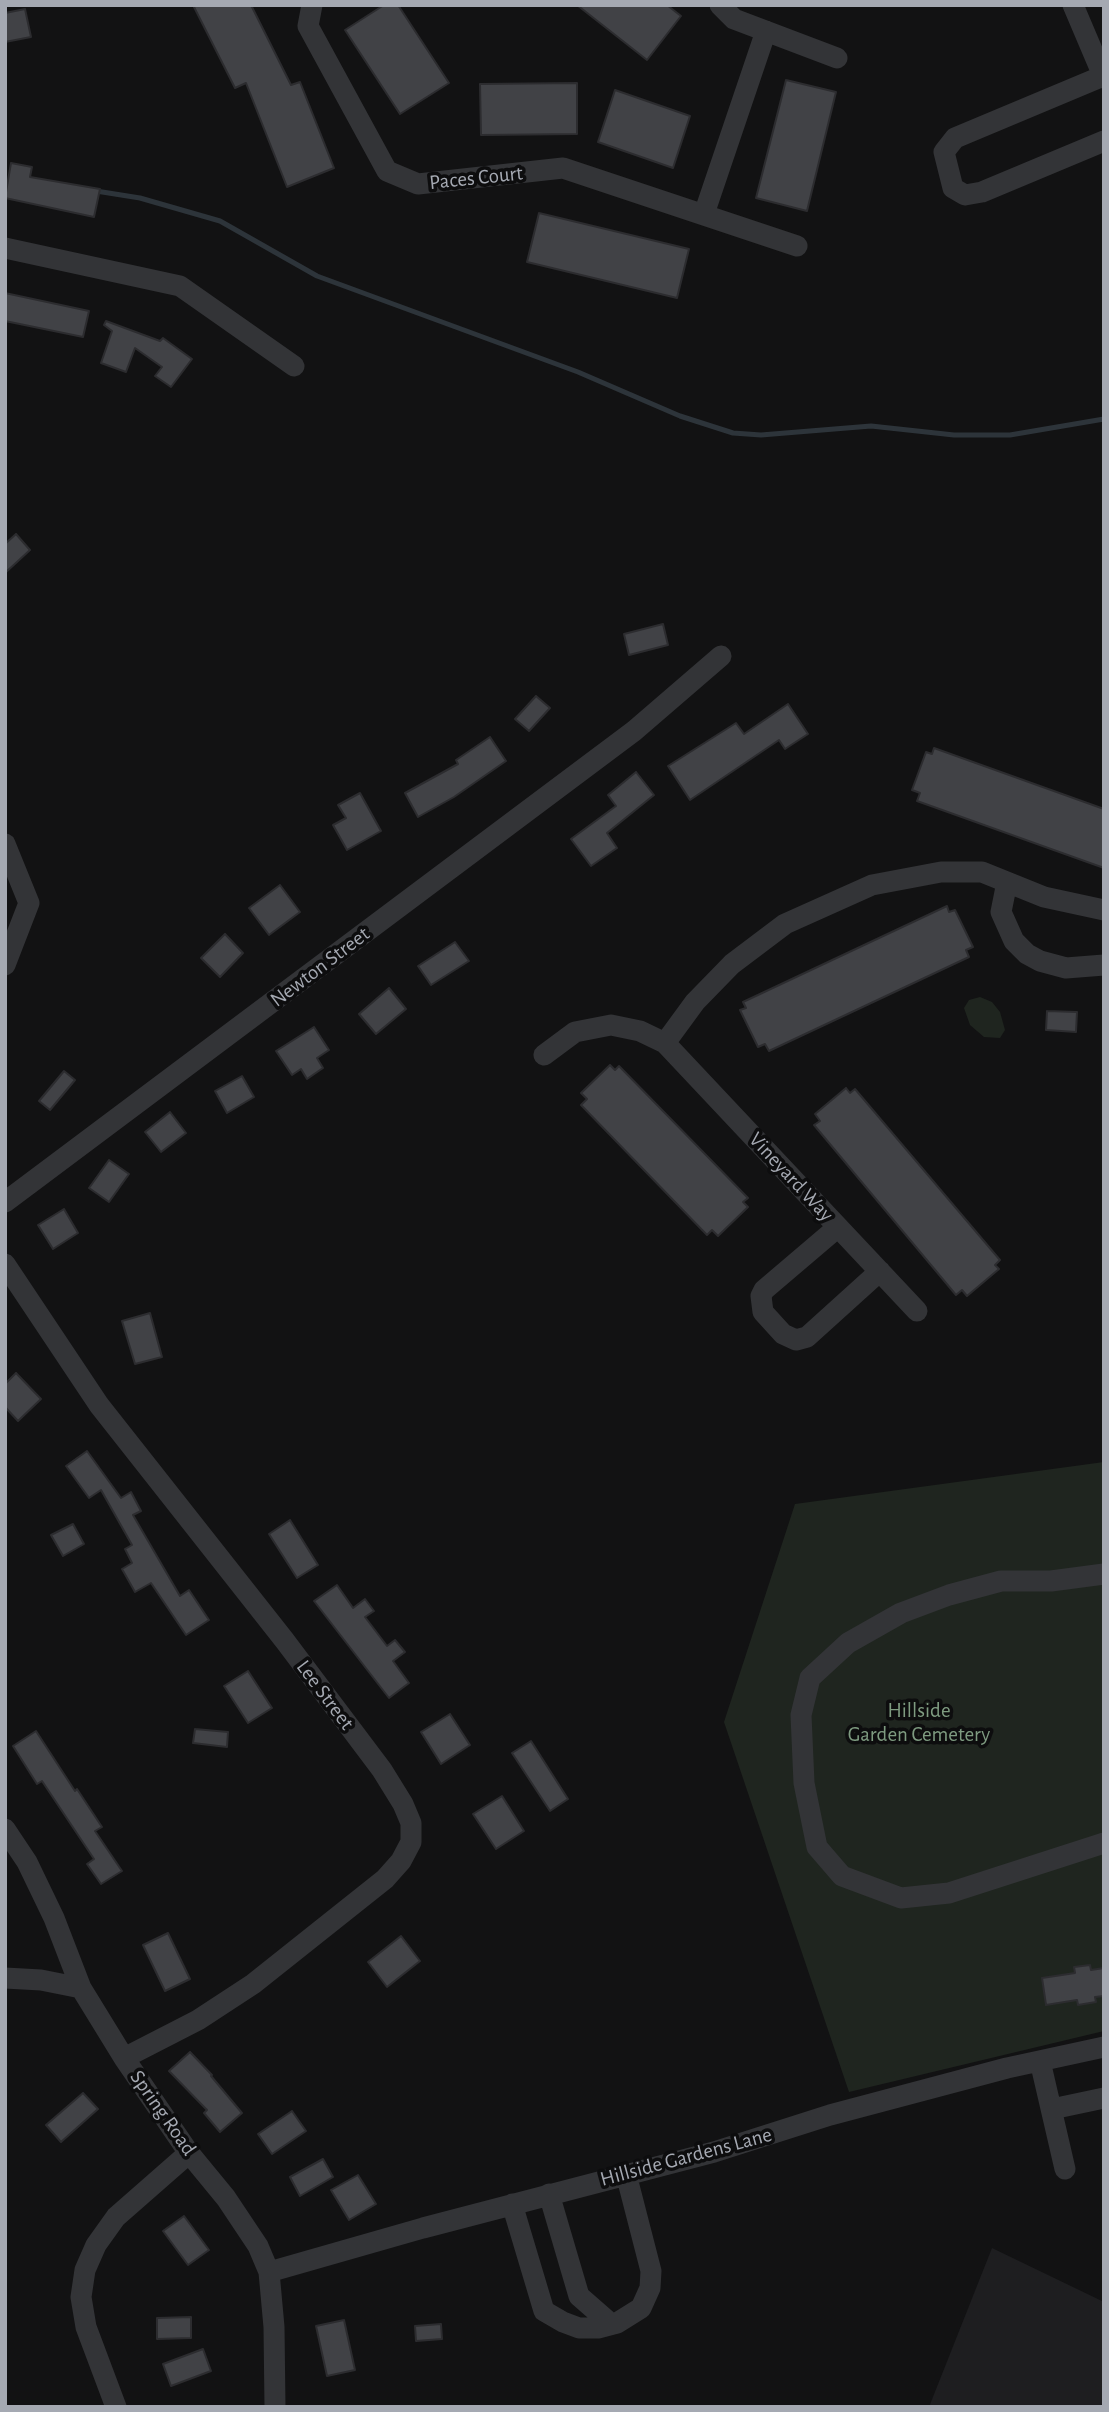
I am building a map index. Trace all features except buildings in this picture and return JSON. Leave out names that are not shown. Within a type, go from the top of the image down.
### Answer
[{"type":"street","name":"Paces Court","points":[[312,5],[308,26],[387,171],[418,184],[564,169],[797,246]]},
{"type":"street","points":[[720,5],[734,19],[837,58]]},
{"type":"street","points":[[1073,5],[1103,77],[955,138],[944,152],[953,188],[965,195],[982,192],[1104,141]]},
{"type":"street","points":[[704,214],[766,31]]},
{"type":"street","points":[[5,248],[180,286],[294,366]]},
{"type":"street","name":"Newton Street","points":[[5,1202],[634,731],[721,656]]},
{"type":"street","points":[[5,844],[29,903],[5,965]]},
{"type":"street","points":[[665,1043],[695,1002],[732,964],[785,923],[872,885],[941,872],[982,872],[1044,898],[1104,910]]},
{"type":"street","points":[[1007,882],[1001,912],[1014,941],[1027,954],[1040,961],[1066,968],[1104,965]]},
{"type":"street","name":"Vineyard Way","points":[[544,1055],[575,1032],[611,1025],[640,1031],[665,1043],[917,1311]]},
{"type":"street","points":[[838,1227],[764,1290],[761,1296],[762,1312],[783,1334],[796,1340],[807,1338],[880,1271]]},
{"type":"street","name":"Lee Street","points":[[5,1264],[99,1405],[285,1641],[382,1770],[403,1804],[411,1824],[411,1842],[401,1861],[385,1879],[253,1984],[198,2020],[124,2058]]},
{"type":"street","points":[[1104,1574],[1051,1581],[1001,1581],[949,1595],[901,1613],[848,1643],[810,1678],[801,1715],[804,1783],[817,1847],[842,1876],[901,1898],[949,1893],[1104,1843]]},
{"type":"street","name":"Spring Road","points":[[5,1829],[33,1873],[82,1988],[124,2058],[189,2153],[226,2198],[258,2246],[269,2272],[274,2327],[275,2407]]},
{"type":"street","points":[[5,1978],[41,1980],[82,1988]]},
{"type":"street","name":"Hillside Gardens Lane","points":[[269,2272],[549,2194],[714,2152],[843,2112],[1040,2061],[1104,2048]]},
{"type":"street","points":[[1040,2061],[1065,2169]]},
{"type":"street","points":[[1052,2109],[1104,2098]]},
{"type":"street","points":[[116,2407],[86,2327],[81,2297],[85,2270],[96,2245],[116,2217],[189,2153]]},
{"type":"street","points":[[512,2204],[544,2311],[579,2328],[598,2328],[641,2308],[650,2288],[651,2271],[626,2174]]},
{"type":"street","points":[[549,2194],[579,2296],[611,2324]]},
{"type":"shaded area","points":[[992,2248],[1104,2302],[1104,2407],[929,2407]]},
{"type":"green space","points":[[980,997],[992,1002],[1000,1012],[1005,1030],[1000,1038],[984,1037],[970,1025],[964,1008],[969,1000]]},
{"type":"green space","name":"Hillside Garden Cemetery","points":[[1104,1462],[1104,2031],[849,2092],[724,1722],[795,1504]]},
{"type":"waterway","points":[[96,191],[140,198],[220,221],[317,276],[578,372],[680,416],[733,433],[761,435],[871,426],[954,435],[1010,435],[1104,419]]}]
